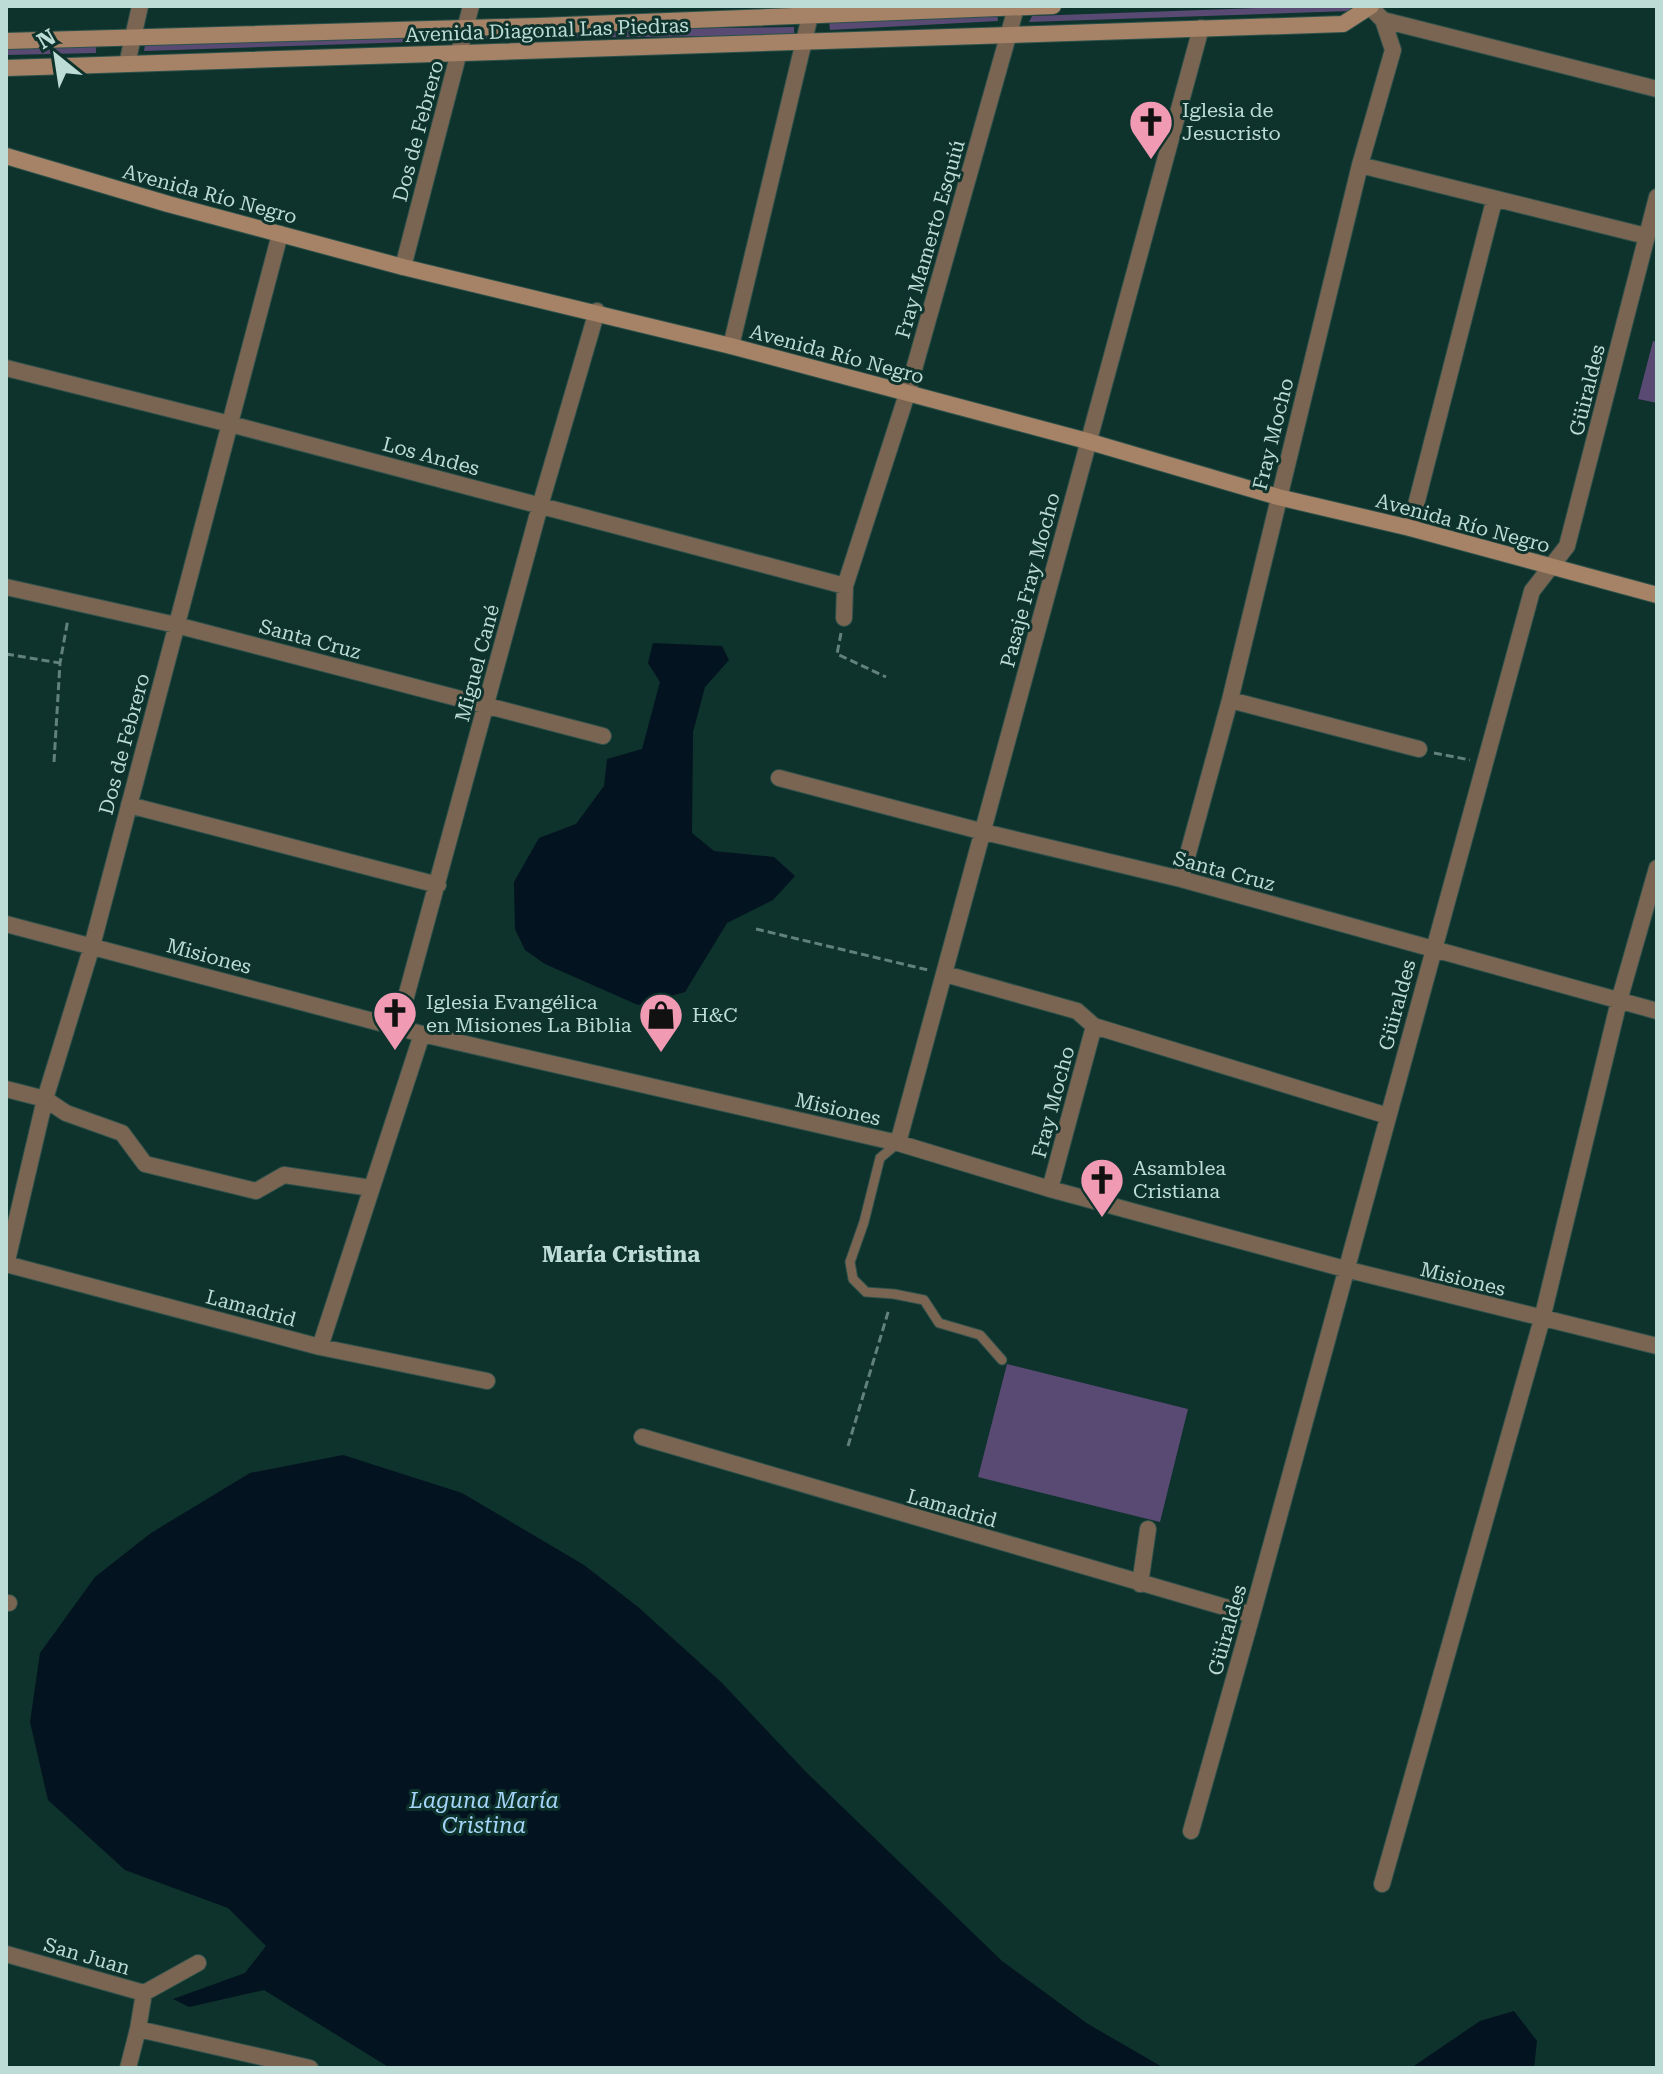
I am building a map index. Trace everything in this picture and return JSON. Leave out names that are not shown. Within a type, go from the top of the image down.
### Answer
[{"type":"street","points":[[127,64],[140,6]]},
{"type":"street","name":"Dos de Febrero","points":[[403,267],[471,6]]},
{"type":"street","name":"Avenida Diagonal Las Piedras","points":[[6,41],[1053,6]]},
{"type":"street","points":[[1370,7],[1383,20],[1657,89]]},
{"type":"street","name":"Avenida Diagonal Las Piedras","points":[[6,68],[1343,24],[1370,7]]},
{"type":"street","name":"Fray Mamerto Esquiú","points":[[844,618],[845,586],[907,394],[1016,8]]},
{"type":"street","points":[[731,346],[810,16]]},
{"type":"street","name":"Fray Mocho","points":[[1181,879],[1230,700],[1360,165],[1393,50],[1383,20]]},
{"type":"street","name":"Pasaje Fray Mocho","points":[[898,1143],[1201,28]]},
{"type":"street","name":"Avenida Río Negro","points":[[6,156],[168,204],[403,267],[597,311],[731,346],[1087,441],[1278,497],[1410,528],[1657,595]]},
{"type":"street","points":[[1360,165],[1494,201],[1646,236]]},
{"type":"street","name":"Güiraldes","points":[[1191,1831],[1532,591],[1567,546],[1657,197]]},
{"type":"street","points":[[1410,528],[1494,201]]},
{"type":"street","name":"Dos de Febrero","points":[[6,1264],[45,1099],[92,946],[280,234]]},
{"type":"street","name":"Miguel Cané","points":[[398,1026],[540,506],[597,311]]},
{"type":"street","name":"Los Andes","points":[[6,368],[845,586]]},
{"type":"street","name":"Santa Cruz","points":[[6,587],[176,625],[603,736]]},
{"type":"street","points":[[1230,700],[1419,749]]},
{"type":"street","name":"Santa Cruz","points":[[779,778],[984,832],[1181,879],[1657,1011]]},
{"type":"street","points":[[129,805],[438,885]]},
{"type":"street","points":[[1382,1884],[1542,1319],[1619,1001],[1657,868]]},
{"type":"street","name":"Misiones","points":[[6,924],[422,1034],[898,1143],[1050,1189],[1345,1269],[1657,1346]]},
{"type":"street","points":[[945,974],[1077,1011],[1094,1026],[1388,1116]]},
{"type":"street","name":"Fray Mocho","points":[[1050,1189],[1094,1026]]},
{"type":"street","points":[[320,1347],[422,1034]]},
{"type":"street","points":[[6,1089],[45,1099],[66,1113],[122,1133],[145,1164],[256,1191],[284,1175],[371,1188]]},
{"type":"street","name":"Lamadrid","points":[[6,1264],[320,1347],[487,1381]]},
{"type":"street","name":"Lamadrid","points":[[642,1437],[1252,1615]]},
{"type":"street","points":[[1140,1584],[1148,1529]]},
{"type":"street","name":"San Juan","points":[[6,1954],[144,1993],[198,1963]]},
{"type":"street","points":[[128,2068],[144,1993]]},
{"type":"street","points":[[138,2029],[310,2068]]},
{"type":"lane","points":[[898,1143],[880,1158],[850,1262],[853,1279],[866,1292],[924,1300],[939,1323],[980,1335],[1002,1360]]},
{"type":"path","points":[[54,762],[60,663],[72,602]]},
{"type":"path","points":[[844,618],[837,654],[886,677]]},
{"type":"path","points":[[6,654],[60,663]]},
{"type":"path","points":[[1419,749],[1485,763]]},
{"type":"path","points":[[756,929],[945,974]]},
{"type":"path","points":[[848,1446],[894,1294]]},
{"type":"shaded area","points":[[1356,6],[1350,11],[1029,22],[1032,16]]},
{"type":"shaded area","points":[[997,13],[998,21],[830,30],[829,21]]},
{"type":"shaded area","points":[[794,27],[794,35],[477,39],[477,31]]},
{"type":"shaded area","points":[[440,35],[441,41],[144,51],[145,45]]},
{"type":"shaded area","points":[[96,46],[96,53],[6,55],[6,49]]},
{"type":"shaded area","points":[[1653,341],[1657,342],[1657,403],[1638,399]]},
{"type":"shaded area","points":[[1007,1364],[1188,1409],[1160,1522],[978,1477]]},
{"type":"water","points":[[653,643],[722,646],[729,660],[705,687],[693,732],[692,833],[714,851],[774,857],[795,876],[773,900],[727,923],[685,992],[638,1005],[545,964],[525,950],[515,929],[514,882],[539,838],[576,824],[604,786],[607,759],[642,749],[660,682],[648,663]]},
{"type":"water","name":"Laguna María Cristina","points":[[343,1455],[462,1493],[584,1565],[638,1607],[721,1682],[806,1772],[1002,1961],[1088,2024],[1164,2068],[390,2068],[264,1990],[189,2007],[173,1999],[245,1973],[266,1946],[228,1908],[125,1870],[48,1800],[30,1722],[40,1653],[95,1577],[151,1533],[250,1473]]},
{"type":"water","points":[[1514,2011],[1537,2041],[1534,2068],[1411,2068],[1480,2021]]},
{"type":"place","name":"Iglesia de Jesucristo","points":[[1151,161]]},
{"type":"place","name":"Iglesia Evangélica en Misiones La Biblia","points":[[395,1052]]},
{"type":"place","name":"H&C","points":[[661,1054]]},
{"type":"place","name":"Asamblea Cristiana","points":[[1102,1219]]},
{"type":"district","name":"María Cristina","points":[[621,1254]]}]
